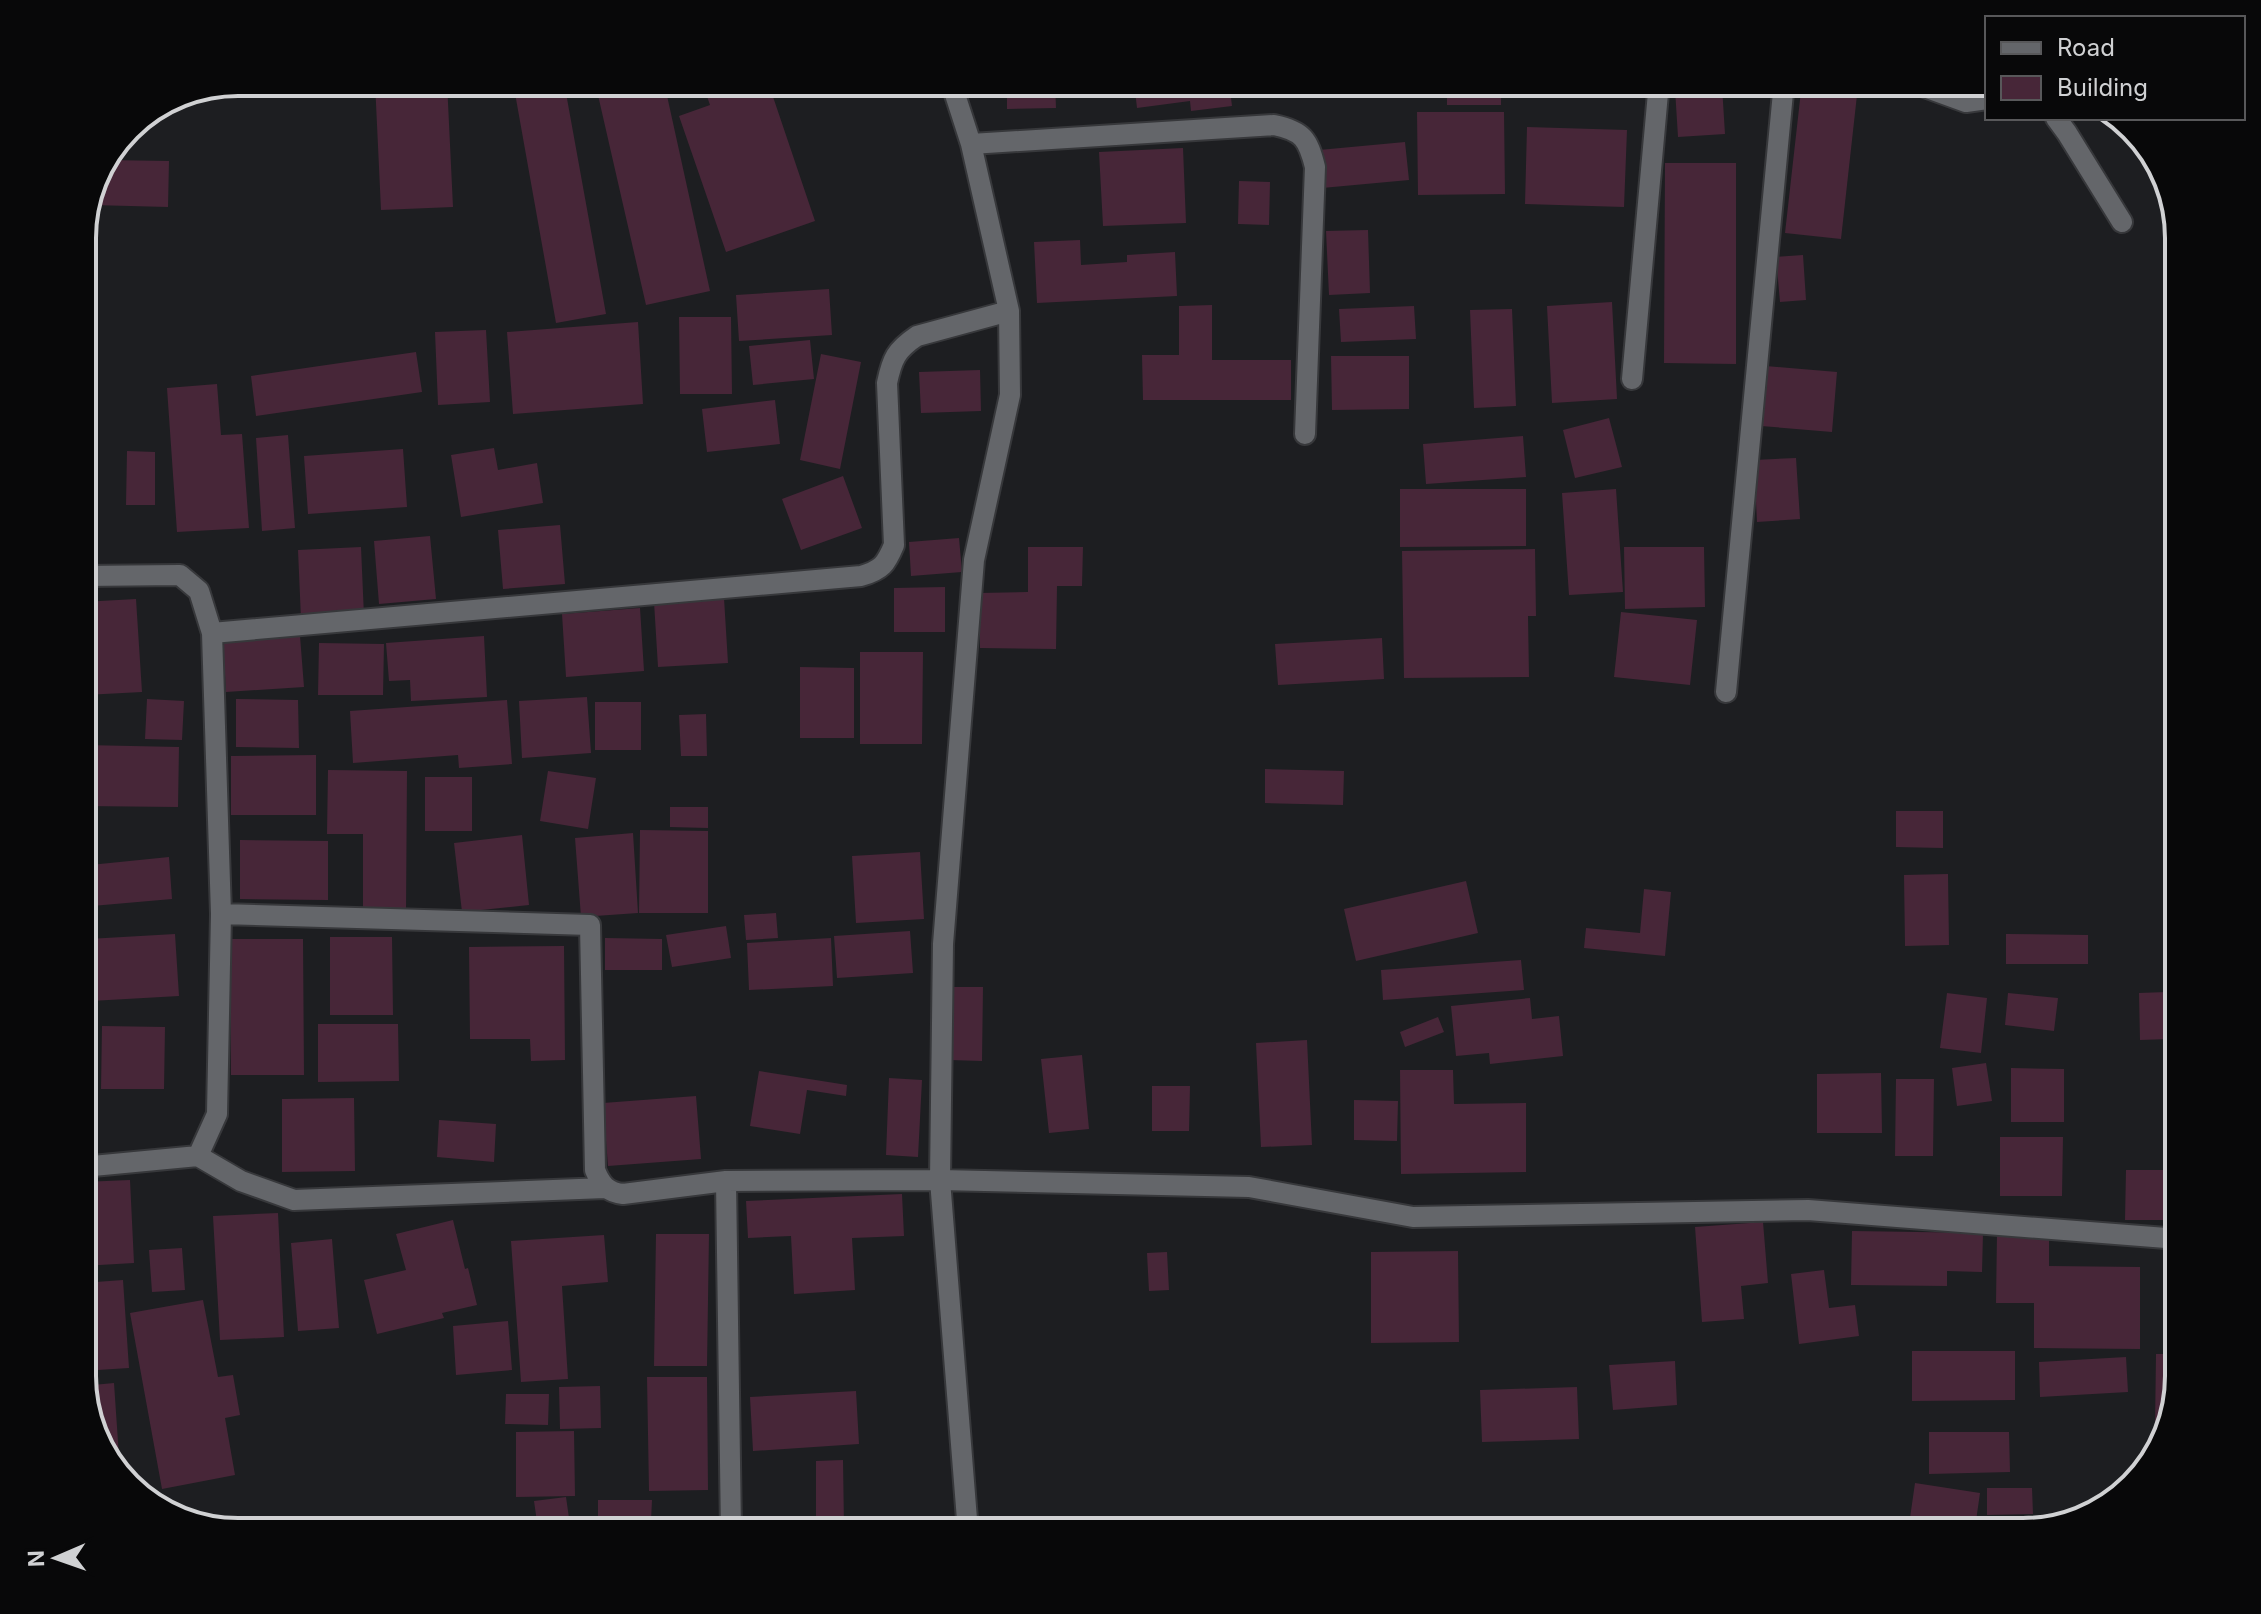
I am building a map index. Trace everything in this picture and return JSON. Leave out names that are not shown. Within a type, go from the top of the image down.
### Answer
[{"type":"street","points":[[956,96],[971,144],[1009,311],[1010,395],[974,560],[943,944],[940,1180],[967,1518]]},
{"type":"street","points":[[1632,379],[1658,96]]},
{"type":"street","points":[[1726,692],[1783,96]]},
{"type":"street","points":[[2057,120],[2122,222]]},
{"type":"street","points":[[971,144],[1274,125],[1292,129],[1304,137],[1315,167],[1305,434]]},
{"type":"street","points":[[212,633],[873,573],[886,563],[894,545],[887,383],[892,360],[905,344],[917,336],[1009,311]]},
{"type":"street","points":[[96,576],[180,575],[199,591],[212,633],[221,914],[217,1114],[198,1156]]},
{"type":"street","points":[[221,914],[590,925],[594,1158],[599,1180],[613,1193],[726,1181],[940,1180],[1249,1187],[1413,1217],[1808,1210],[2165,1238]]},
{"type":"street","points":[[96,1166],[198,1156],[241,1181],[294,1200],[605,1188]]},
{"type":"street","points":[[726,1181],[731,1518]]},
{"type":"building","points":[[376,96],[448,96],[453,207],[381,210]]},
{"type":"building","points":[[515,96],[567,96],[606,314],[556,323]]},
{"type":"building","points":[[598,96],[667,96],[710,291],[646,305]]},
{"type":"building","points":[[707,96],[773,96],[815,221],[726,252],[679,116],[710,105]]},
{"type":"building","points":[[1007,96],[1056,96],[1056,108],[1007,109]]},
{"type":"building","points":[[1136,96],[1231,96],[1232,106],[1191,111],[1190,101],[1137,108]]},
{"type":"building","points":[[1447,96],[1501,96],[1501,105],[1447,105]]},
{"type":"building","points":[[1675,96],[1723,96],[1725,134],[1678,137]]},
{"type":"building","points":[[1800,96],[1857,96],[1841,239],[1785,233]]},
{"type":"building","points":[[1417,112],[1504,112],[1505,194],[1418,195]]},
{"type":"building","points":[[1527,127],[1627,130],[1624,207],[1525,204]]},
{"type":"building","points":[[1405,142],[1409,180],[1322,188],[1319,150]]},
{"type":"building","points":[[1183,148],[1186,223],[1103,226],[1099,152]]},
{"type":"building","points":[[119,160],[169,161],[168,207],[100,205]]},
{"type":"building","points":[[1665,163],[1736,163],[1736,364],[1664,363]]},
{"type":"building","points":[[1239,181],[1270,182],[1269,225],[1238,224]]},
{"type":"building","points":[[1368,230],[1370,293],[1329,295],[1326,231]]},
{"type":"building","points":[[1080,240],[1081,265],[1127,262],[1127,255],[1175,252],[1177,296],[1037,303],[1034,242]]},
{"type":"building","points":[[1803,255],[1806,300],[1780,302],[1776,257]]},
{"type":"building","points":[[829,289],[832,335],[739,341],[736,295]]},
{"type":"building","points":[[1612,302],[1617,399],[1552,403],[1547,306]]},
{"type":"building","points":[[1212,305],[1212,360],[1291,360],[1291,400],[1143,400],[1142,355],[1179,355],[1179,306]]},
{"type":"building","points":[[1414,306],[1416,339],[1341,342],[1339,309]]},
{"type":"building","points":[[1512,309],[1516,406],[1474,408],[1470,310]]},
{"type":"building","points":[[679,317],[731,317],[732,394],[680,394]]},
{"type":"building","points":[[638,322],[643,404],[513,414],[507,332]]},
{"type":"building","points":[[486,330],[490,402],[438,405],[435,332]]},
{"type":"building","points":[[810,340],[814,379],[753,385],[749,346]]},
{"type":"building","points":[[416,352],[422,392],[256,416],[251,376]]},
{"type":"building","points":[[821,354],[861,362],[840,469],[800,460]]},
{"type":"building","points":[[1331,356],[1409,356],[1409,409],[1332,410]]},
{"type":"building","points":[[1766,366],[1837,372],[1832,432],[1761,426]]},
{"type":"building","points":[[980,370],[981,411],[921,413],[919,372]]},
{"type":"building","points":[[217,384],[221,435],[242,434],[249,528],[177,532],[167,388]]},
{"type":"building","points":[[775,400],[780,444],[707,452],[702,409]]},
{"type":"building","points":[[1609,418],[1622,467],[1575,478],[1563,430]]},
{"type":"building","points":[[288,435],[295,528],[262,531],[256,438]]},
{"type":"building","points":[[1523,436],[1526,477],[1426,484],[1423,444]]},
{"type":"building","points":[[494,448],[498,470],[537,463],[543,503],[461,517],[451,455]]},
{"type":"building","points":[[403,449],[407,507],[308,514],[304,456]]},
{"type":"building","points":[[127,451],[155,452],[155,505],[126,505]]},
{"type":"building","points":[[1796,458],[1800,519],[1757,522],[1754,460]]},
{"type":"building","points":[[843,476],[862,528],[801,550],[782,499]]},
{"type":"building","points":[[1400,489],[1526,489],[1526,546],[1400,547]]},
{"type":"building","points":[[1616,489],[1623,592],[1569,595],[1562,493]]},
{"type":"building","points":[[560,525],[565,584],[503,589],[498,530]]},
{"type":"building","points":[[430,536],[436,599],[379,604],[374,541]]},
{"type":"building","points":[[959,538],[962,572],[911,576],[909,542]]},
{"type":"building","points":[[361,547],[364,616],[301,619],[298,550]]},
{"type":"building","points":[[1028,547],[1083,547],[1082,586],[1057,586],[1056,649],[980,648],[980,593],[1028,592]]},
{"type":"building","points":[[1624,547],[1704,547],[1705,607],[1625,609]]},
{"type":"building","points":[[1535,549],[1536,616],[1528,616],[1529,677],[1404,678],[1402,551]]},
{"type":"building","points":[[945,587],[945,632],[894,632],[894,588]]},
{"type":"building","points":[[724,598],[728,663],[658,667],[654,602]]},
{"type":"building","points":[[136,599],[142,692],[96,694],[96,601]]},
{"type":"building","points":[[640,608],[644,671],[566,677],[562,614]]},
{"type":"building","points":[[1621,612],[1697,620],[1690,685],[1614,677]]},
{"type":"building","points":[[300,636],[304,687],[226,692],[223,640]]},
{"type":"building","points":[[484,636],[487,697],[411,701],[410,680],[389,681],[386,643]]},
{"type":"building","points":[[1382,638],[1384,679],[1278,685],[1275,644]]},
{"type":"building","points":[[319,643],[384,644],[383,695],[318,695]]},
{"type":"building","points":[[860,652],[923,652],[922,744],[860,744]]},
{"type":"building","points":[[800,667],[854,668],[854,738],[800,738]]},
{"type":"building","points":[[587,697],[591,753],[522,758],[519,701]]},
{"type":"building","points":[[147,699],[184,701],[182,740],[145,739]]},
{"type":"building","points":[[236,699],[298,700],[299,748],[236,747]]},
{"type":"building","points":[[507,700],[512,764],[459,768],[458,755],[353,763],[350,711]]},
{"type":"building","points":[[595,702],[641,702],[641,750],[595,750]]},
{"type":"building","points":[[706,714],[707,756],[681,756],[679,715]]},
{"type":"building","points":[[96,745],[179,747],[178,807],[96,806]]},
{"type":"building","points":[[316,755],[316,815],[231,815],[231,756]]},
{"type":"building","points":[[1265,769],[1344,771],[1343,805],[1265,803]]},
{"type":"building","points":[[328,770],[407,771],[406,912],[363,911],[363,834],[327,834]]},
{"type":"building","points":[[548,771],[596,778],[588,829],[540,821]]},
{"type":"building","points":[[425,777],[472,777],[472,831],[425,831]]},
{"type":"building","points":[[670,807],[708,807],[708,828],[670,827]]},
{"type":"building","points":[[1896,811],[1943,811],[1943,848],[1896,847]]},
{"type":"building","points":[[640,830],[708,831],[708,913],[639,913]]},
{"type":"building","points":[[633,833],[638,913],[581,917],[575,838]]},
{"type":"building","points":[[522,835],[529,905],[462,912],[454,843]]},
{"type":"building","points":[[240,840],[328,841],[328,900],[240,899]]},
{"type":"building","points":[[920,852],[924,919],[856,923],[852,856]]},
{"type":"building","points":[[169,857],[172,899],[96,906],[96,864]]},
{"type":"building","points":[[1948,874],[1949,945],[1905,946],[1904,875]]},
{"type":"building","points":[[1466,881],[1478,933],[1356,961],[1344,909]]},
{"type":"building","points":[[1644,889],[1671,892],[1665,956],[1584,948],[1586,928],[1640,933]]},
{"type":"building","points":[[776,913],[778,938],[746,940],[744,915]]},
{"type":"building","points":[[726,926],[731,958],[672,967],[666,935]]},
{"type":"building","points":[[910,931],[913,973],[837,978],[834,936]]},
{"type":"building","points":[[175,934],[179,996],[96,1001],[96,939]]},
{"type":"building","points":[[2006,934],[2088,935],[2088,964],[2006,964]]},
{"type":"building","points":[[330,937],[392,937],[393,1015],[330,1015]]},
{"type":"building","points":[[605,938],[662,939],[662,970],[605,970]]},
{"type":"building","points":[[831,938],[833,986],[749,990],[747,943]]},
{"type":"building","points":[[230,939],[303,939],[304,1075],[231,1075]]},
{"type":"building","points":[[564,946],[565,1060],[531,1061],[530,1039],[470,1039],[469,947]]},
{"type":"building","points":[[1521,960],[1524,990],[1383,1000],[1381,970]]},
{"type":"building","points":[[951,987],[983,987],[982,1061],[950,1060]]},
{"type":"building","points":[[2165,992],[2165,1039],[2140,1040],[2139,993]]},
{"type":"building","points":[[1947,993],[1987,998],[1981,1053],[1940,1048]]},
{"type":"building","points":[[2008,993],[2058,998],[2054,1031],[2005,1025]]},
{"type":"building","points":[[1530,998],[1532,1019],[1559,1016],[1563,1056],[1490,1064],[1489,1053],[1456,1056],[1451,1006]]},
{"type":"building","points":[[1438,1017],[1444,1032],[1405,1047],[1400,1032]]},
{"type":"building","points":[[318,1024],[398,1024],[399,1081],[318,1082]]},
{"type":"building","points":[[102,1026],[165,1027],[164,1089],[101,1089]]},
{"type":"building","points":[[1307,1040],[1312,1145],[1261,1147],[1256,1043]]},
{"type":"building","points":[[1082,1055],[1089,1129],[1049,1133],[1041,1059]]},
{"type":"building","points":[[1986,1063],[1992,1101],[1957,1106],[1952,1068]]},
{"type":"building","points":[[2011,1068],[2064,1069],[2064,1122],[2011,1122]]},
{"type":"building","points":[[1400,1070],[1453,1070],[1454,1104],[1526,1103],[1526,1172],[1401,1174]]},
{"type":"building","points":[[759,1071],[847,1085],[846,1096],[807,1090],[800,1134],[750,1126]]},
{"type":"building","points":[[1881,1073],[1882,1133],[1817,1133],[1817,1074]]},
{"type":"building","points":[[889,1078],[922,1080],[918,1157],[886,1155]]},
{"type":"building","points":[[1896,1079],[1934,1079],[1933,1156],[1895,1156]]},
{"type":"building","points":[[1152,1086],[1190,1086],[1189,1131],[1152,1131]]},
{"type":"building","points":[[696,1096],[701,1159],[608,1166],[603,1103]]},
{"type":"building","points":[[354,1098],[355,1171],[282,1172],[282,1099]]},
{"type":"building","points":[[1354,1100],[1398,1101],[1397,1141],[1354,1140]]},
{"type":"building","points":[[439,1120],[496,1124],[494,1162],[437,1157]]},
{"type":"building","points":[[2000,1137],[2063,1137],[2062,1196],[2000,1196]]},
{"type":"building","points":[[2126,1170],[2165,1170],[2165,1220],[2125,1220]]},
{"type":"building","points":[[130,1180],[134,1263],[96,1265],[96,1181]]},
{"type":"building","points":[[902,1194],[904,1236],[852,1238],[855,1290],[794,1294],[791,1236],[748,1238],[746,1201]]},
{"type":"building","points":[[278,1213],[284,1337],[220,1340],[213,1216]]},
{"type":"building","points":[[453,1220],[477,1305],[442,1313],[444,1318],[377,1334],[364,1280],[406,1270],[396,1234]]},
{"type":"building","points":[[1763,1222],[1768,1283],[1741,1286],[1744,1319],[1702,1322],[1695,1227]]},
{"type":"building","points":[[1852,1231],[1983,1233],[1982,1272],[1947,1271],[1947,1286],[1851,1285]]},
{"type":"building","points":[[1997,1233],[2049,1234],[2049,1266],[2140,1267],[2140,1349],[2034,1348],[2034,1303],[1996,1303]]},
{"type":"building","points":[[656,1234],[709,1234],[707,1366],[654,1366]]},
{"type":"building","points":[[604,1235],[608,1282],[562,1286],[568,1379],[521,1382],[511,1241]]},
{"type":"building","points":[[332,1239],[339,1328],[298,1331],[291,1243]]},
{"type":"building","points":[[182,1248],[185,1290],[152,1292],[149,1250]]},
{"type":"building","points":[[1458,1251],[1459,1342],[1371,1343],[1371,1252]]},
{"type":"building","points":[[1167,1252],[1169,1290],[1149,1291],[1147,1253]]},
{"type":"building","points":[[1824,1270],[1829,1308],[1855,1305],[1859,1336],[1799,1344],[1791,1274]]},
{"type":"building","points":[[123,1280],[129,1368],[96,1370],[96,1282]]},
{"type":"building","points":[[203,1300],[218,1377],[233,1375],[240,1415],[225,1418],[235,1475],[162,1489],[130,1313]]},
{"type":"building","points":[[508,1321],[512,1370],[456,1375],[453,1326]]},
{"type":"building","points":[[1912,1351],[2015,1351],[2015,1400],[1912,1401]]},
{"type":"building","points":[[2156,1354],[2165,1354],[2164,1394],[2155,1427]]},
{"type":"building","points":[[2126,1357],[2128,1392],[2040,1397],[2039,1362]]},
{"type":"building","points":[[1675,1361],[1677,1405],[1613,1410],[1609,1365]]},
{"type":"building","points":[[647,1377],[707,1377],[708,1490],[649,1491]]},
{"type":"building","points":[[114,1383],[119,1453],[101,1413],[96,1385]]},
{"type":"building","points":[[600,1386],[601,1428],[560,1429],[559,1387]]},
{"type":"building","points":[[1577,1387],[1579,1439],[1482,1442],[1480,1390]]},
{"type":"building","points":[[856,1391],[859,1444],[753,1451],[750,1397]]},
{"type":"building","points":[[506,1394],[549,1394],[548,1425],[505,1424]]},
{"type":"building","points":[[574,1431],[575,1496],[516,1497],[516,1432]]},
{"type":"building","points":[[1929,1432],[2009,1432],[2010,1472],[1929,1474]]},
{"type":"building","points":[[843,1460],[844,1518],[816,1518],[816,1461]]},
{"type":"building","points":[[1915,1483],[1980,1493],[1976,1518],[1910,1518]]},
{"type":"building","points":[[1987,1488],[2032,1488],[2033,1514],[1987,1515]]},
{"type":"building","points":[[566,1497],[569,1518],[536,1518],[534,1501]]},
{"type":"building","points":[[598,1500],[652,1500],[651,1518],[598,1518]]}]
